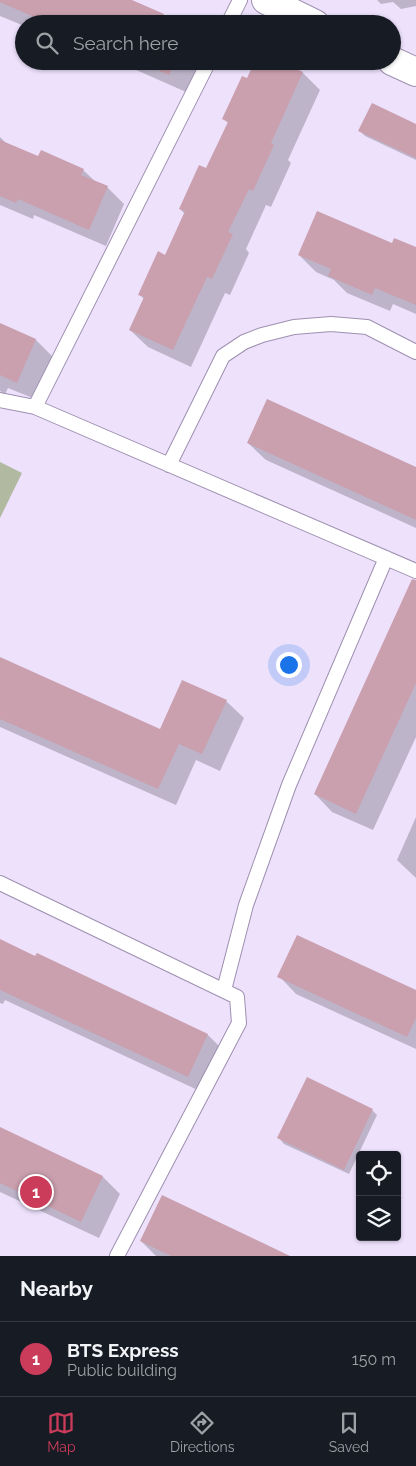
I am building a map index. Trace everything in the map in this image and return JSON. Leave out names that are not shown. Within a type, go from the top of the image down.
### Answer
[{"type":"street","points":[[266,0],[297,15]]},
{"type":"street","points":[[401,65],[416,72]]},
{"type":"lane","points":[[232,15],[240,0]]},
{"type":"lane","points":[[34,407],[204,70]]},
{"type":"lane","points":[[169,464],[223,356],[244,342],[262,335],[294,327],[331,324],[366,327],[416,352]]},
{"type":"lane","points":[[0,400],[34,407],[416,571]]},
{"type":"lane","points":[[224,990],[246,905],[288,785],[386,558]]},
{"type":"lane","points":[[0,883],[237,997],[239,1023],[116,1256]]},
{"type":"green space","points":[[0,462],[22,473],[0,518]]},
{"type":"building","points":[[0,0],[132,0],[164,14],[30,15],[0,2]]},
{"type":"building","points":[[158,70],[171,70],[169,75]]},
{"type":"building","points":[[251,70],[299,70],[303,72],[271,143],[274,145],[253,191],[249,189],[228,232],[233,234],[212,279],[207,277],[173,350],[129,330],[144,297],[138,295],[158,251],[165,255],[185,211],[179,209],[199,165],[206,168],[228,122],[222,119],[242,76],[247,78]]},
{"type":"building","points":[[372,103],[416,124],[416,158],[358,131]]},
{"type":"building","points":[[0,140],[38,156],[41,150],[84,169],[81,175],[108,186],[89,230],[18,199],[16,203],[0,196]]},
{"type":"building","points":[[317,211],[392,243],[394,238],[416,247],[416,305],[375,288],[372,295],[328,276],[331,269],[298,255]]},
{"type":"building","points":[[0,323],[36,339],[17,383],[0,375]]},
{"type":"building","points":[[267,399],[416,467],[416,520],[247,443]]},
{"type":"building","points":[[412,579],[416,580],[416,683],[356,814],[314,794]]},
{"type":"building","points":[[0,657],[160,729],[182,680],[227,700],[202,754],[179,744],[158,789],[0,719]]},
{"type":"building","points":[[297,935],[416,990],[416,1018],[407,1037],[277,977]]},
{"type":"building","points":[[0,939],[35,956],[37,953],[208,1034],[188,1077],[0,990]]},
{"type":"building","points":[[307,1077],[373,1109],[344,1170],[277,1138]]},
{"type":"building","points":[[0,1127],[103,1176],[81,1222],[0,1183]]},
{"type":"building","points":[[162,1195],[290,1256],[171,1256],[140,1241]]},
{"type":"place","name":"BTS Express","points":[[36,1192]]}]
